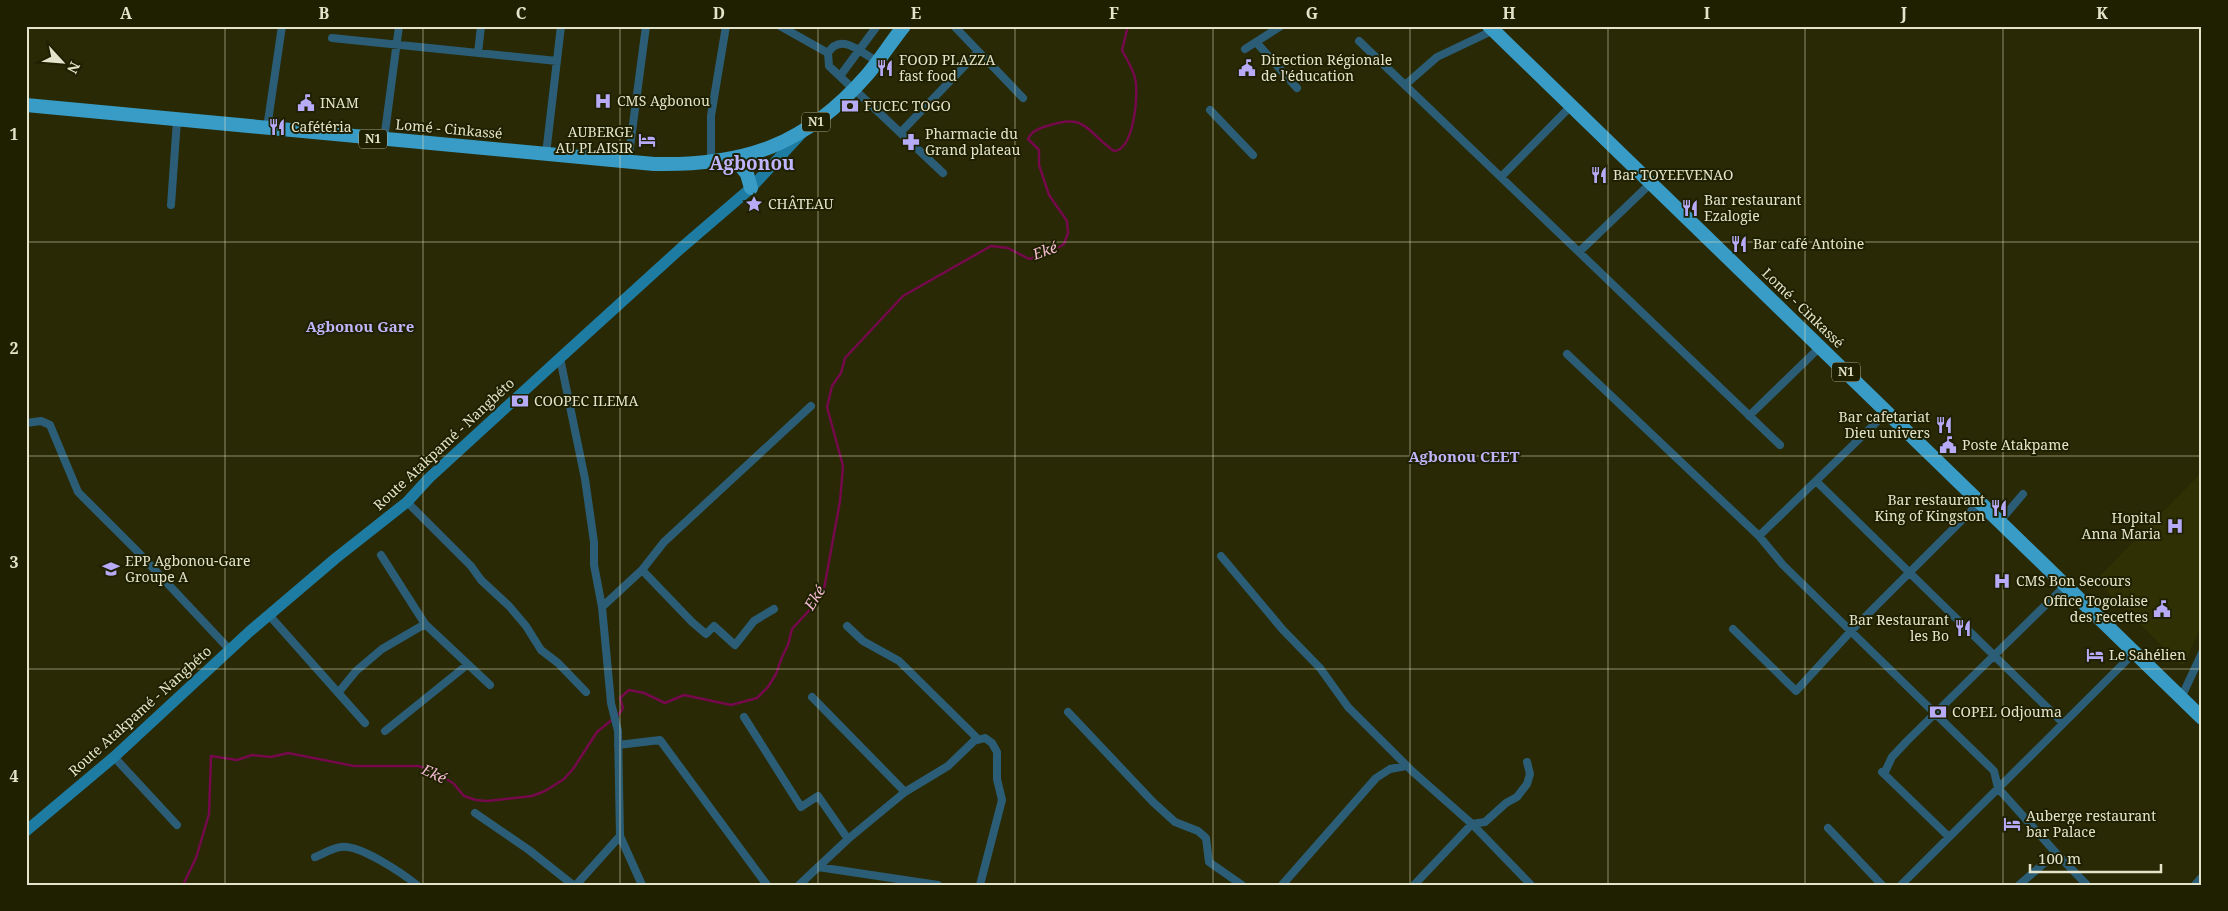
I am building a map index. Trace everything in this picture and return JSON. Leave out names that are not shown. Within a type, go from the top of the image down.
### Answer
[{"type":"highway","name":"N1","points":[[888,47],[904,26]]},
{"type":"highway","name":"Lomé - Cinkassé","points":[[1492,28],[2202,718]]},
{"type":"highway","name":"Lomé - Cinkassé","points":[[716,162],[764,143],[796,127],[824,108],[873,59],[888,47]]},
{"type":"highway","name":"Lomé - Cinkassé","points":[[26,105],[384,140],[678,165],[735,159],[775,145],[806,129],[848,84],[878,62],[888,47]]},
{"type":"highway","points":[[735,159],[747,174],[751,188]]},
{"type":"main road","name":"Route Atakpamé - Nangbéto","points":[[26,831],[114,757],[269,615],[336,558],[407,502],[428,478],[680,249],[751,188],[806,129]]},
{"type":"street","points":[[267,128],[282,26]]},
{"type":"street","points":[[384,140],[399,26]]},
{"type":"street","points":[[478,53],[481,26]]},
{"type":"street","points":[[546,154],[561,26]]},
{"type":"street","points":[[628,162],[646,26]]},
{"type":"street","points":[[716,162],[711,116],[726,26]]},
{"type":"street","points":[[780,26],[828,53]]},
{"type":"street","points":[[848,84],[859,50],[877,26]]},
{"type":"street","points":[[954,26],[1023,98]]},
{"type":"street","points":[[1245,49],[1280,26]]},
{"type":"street","points":[[1406,85],[1437,57],[1492,28]]},
{"type":"street","points":[[332,38],[557,61]]},
{"type":"street","points":[[1359,41],[1780,445]]},
{"type":"street","points":[[873,59],[841,42],[834,44],[828,53],[829,66],[943,173]]},
{"type":"street","points":[[1256,42],[1297,88]]},
{"type":"street","points":[[901,132],[978,52]]},
{"type":"street","points":[[1500,177],[1571,106]]},
{"type":"street","points":[[1210,110],[1253,155]]},
{"type":"street","points":[[171,205],[177,120]]},
{"type":"street","points":[[1579,252],[1651,183]]},
{"type":"street","points":[[1749,416],[1820,347]]},
{"type":"street","points":[[1567,354],[1758,536],[1783,565],[1994,771],[1998,788],[2083,883]]},
{"type":"street","points":[[560,358],[585,479],[594,542],[594,565],[602,607],[611,703],[618,732],[620,836],[642,885]]},
{"type":"street","points":[[602,607],[642,570],[664,542],[811,406]]},
{"type":"street","points":[[1758,536],[1887,412]]},
{"type":"street","points":[[26,424],[41,421],[50,425],[78,492],[142,556],[230,650]]},
{"type":"street","points":[[1816,481],[2063,723]]},
{"type":"street","points":[[2000,521],[2023,494]]},
{"type":"street","points":[[407,502],[470,566],[490,590],[509,606],[526,626],[541,650],[558,663],[586,692]]},
{"type":"street","points":[[1733,629],[1796,691],[1851,631],[1980,502]]},
{"type":"street","points":[[381,555],[425,624],[466,665],[490,685]]},
{"type":"street","points":[[1221,556],[1283,630],[1320,668],[1348,707],[1406,766],[1472,824],[1531,885]]},
{"type":"street","points":[[642,570],[706,634],[714,626],[735,645],[754,621],[774,609]]},
{"type":"street","points":[[1949,837],[1882,772],[1892,757],[1934,714],[2066,585]]},
{"type":"street","points":[[269,615],[365,724]]},
{"type":"street","points":[[338,693],[356,671],[382,649],[425,624]]},
{"type":"street","points":[[847,626],[875,649],[899,661],[977,738]]},
{"type":"street","points":[[1901,885],[2135,652]]},
{"type":"street","points":[[2181,698],[2202,653]]},
{"type":"street","points":[[385,731],[466,665]]},
{"type":"street","points":[[812,697],[905,792]]},
{"type":"street","points":[[1068,712],[1153,802],[1175,822],[1198,831],[1206,838],[1209,862],[1242,885]]},
{"type":"street","points":[[744,717],[801,807],[818,796],[848,840]]},
{"type":"street","points":[[799,885],[848,840],[905,792],[948,766],[974,741],[985,738],[992,743],[997,752],[998,779],[1002,800],[980,885]]},
{"type":"street","points":[[618,744],[660,740],[767,885]]},
{"type":"street","points":[[114,757],[177,825]]},
{"type":"street","points":[[1414,885],[1472,824],[1485,822],[1506,803],[1517,797],[1527,784],[1530,774],[1527,762]]},
{"type":"street","points":[[1282,885],[1376,778],[1390,768],[1406,766]]},
{"type":"street","points":[[475,813],[529,850],[574,885],[620,836]]},
{"type":"street","points":[[1828,828],[1882,885]]},
{"type":"street","points":[[315,857],[342,846],[365,853],[391,866],[417,885]]},
{"type":"street","points":[[2019,885],[2056,853]]},
{"type":"street","points":[[818,867],[938,885]]},
{"type":"street","points":[[2195,885],[2202,877]]},
{"type":"shaded area","name":"Hopital Anna Maria","points":[[2202,472],[2202,625],[2184,664],[2180,664],[2096,580]]},
{"type":"waterway","name":"Eké","points":[[183,885],[196,858],[209,814],[211,756],[237,760],[252,755],[271,757],[288,753],[354,766],[418,766],[431,770],[453,783],[464,796],[487,801],[532,796],[545,791],[564,779],[573,769],[597,732],[619,714],[623,708],[620,698],[629,690],[644,693],[665,703],[684,695],[731,705],[757,698],[768,687],[776,674],[788,645],[792,629],[815,604],[824,589],[840,501],[843,466],[827,407],[832,386],[841,373],[845,358],[903,296],[991,246],[1008,248],[1029,259],[1048,254],[1064,244],[1068,233],[1067,221],[1049,195],[1039,165],[1039,150],[1028,139],[1038,129],[1070,121],[1085,126],[1114,151],[1121,148],[1126,141],[1134,120],[1136,96],[1134,75],[1122,50],[1128,26]]},
{"type":"place","name":"FOOD PLAZZA fast food","points":[[885,68]]},
{"type":"place","name":"Direction Régionale de l'éducation","points":[[1247,68]]},
{"type":"place","name":"CMS Agbonou","points":[[603,101]]},
{"type":"place","name":"INAM","points":[[306,103]]},
{"type":"place","name":"FUCEC TOGO","points":[[850,106]]},
{"type":"place","name":"Cafétéria","points":[[277,127]]},
{"type":"place","name":"AUBERGE AU PLAISIR","points":[[647,140]]},
{"type":"place","name":"Pharmacie du Grand plateau","points":[[911,142]]},
{"type":"place","name":"Bar TOYEEVENAO","points":[[1599,175]]},
{"type":"place","name":"CHÂTEAU","points":[[754,204]]},
{"type":"place","name":"Bar restaurant Ezalogie","points":[[1690,208]]},
{"type":"place","name":"Bar café Antoine","points":[[1739,244]]},
{"type":"place","name":"COOPEC ILEMA","points":[[520,401]]},
{"type":"place","name":"Bar cafetariat Dieu univers","points":[[1944,425]]},
{"type":"place","name":"Poste Atakpame","points":[[1948,445]]},
{"type":"place","name":"Bar restaurant King of Kingston","points":[[1999,508]]},
{"type":"place","name":"Hopital Anna Maria","points":[[2175,526]]},
{"type":"place","name":"EPP Agbonou-Gare Groupe A","points":[[111,569]]},
{"type":"place","name":"CMS Bon Secours","points":[[2002,581]]},
{"type":"place","name":"Office Togolaise des recettes","points":[[2162,609]]},
{"type":"place","name":"Bar Restaurant les Bo","points":[[1963,628]]},
{"type":"place","name":"Le Sahélien","points":[[2095,655]]},
{"type":"place","name":"COPEL Odjouma","points":[[1938,712]]},
{"type":"place","name":"Auberge restaurant bar Palace","points":[[2012,824]]},
{"type":"district","name":"Agbonou","points":[[752,163]]},
{"type":"district","name":"Agbonou Gare","points":[[360,327]]},
{"type":"district","name":"Agbonou CEET","points":[[1464,457]]}]
